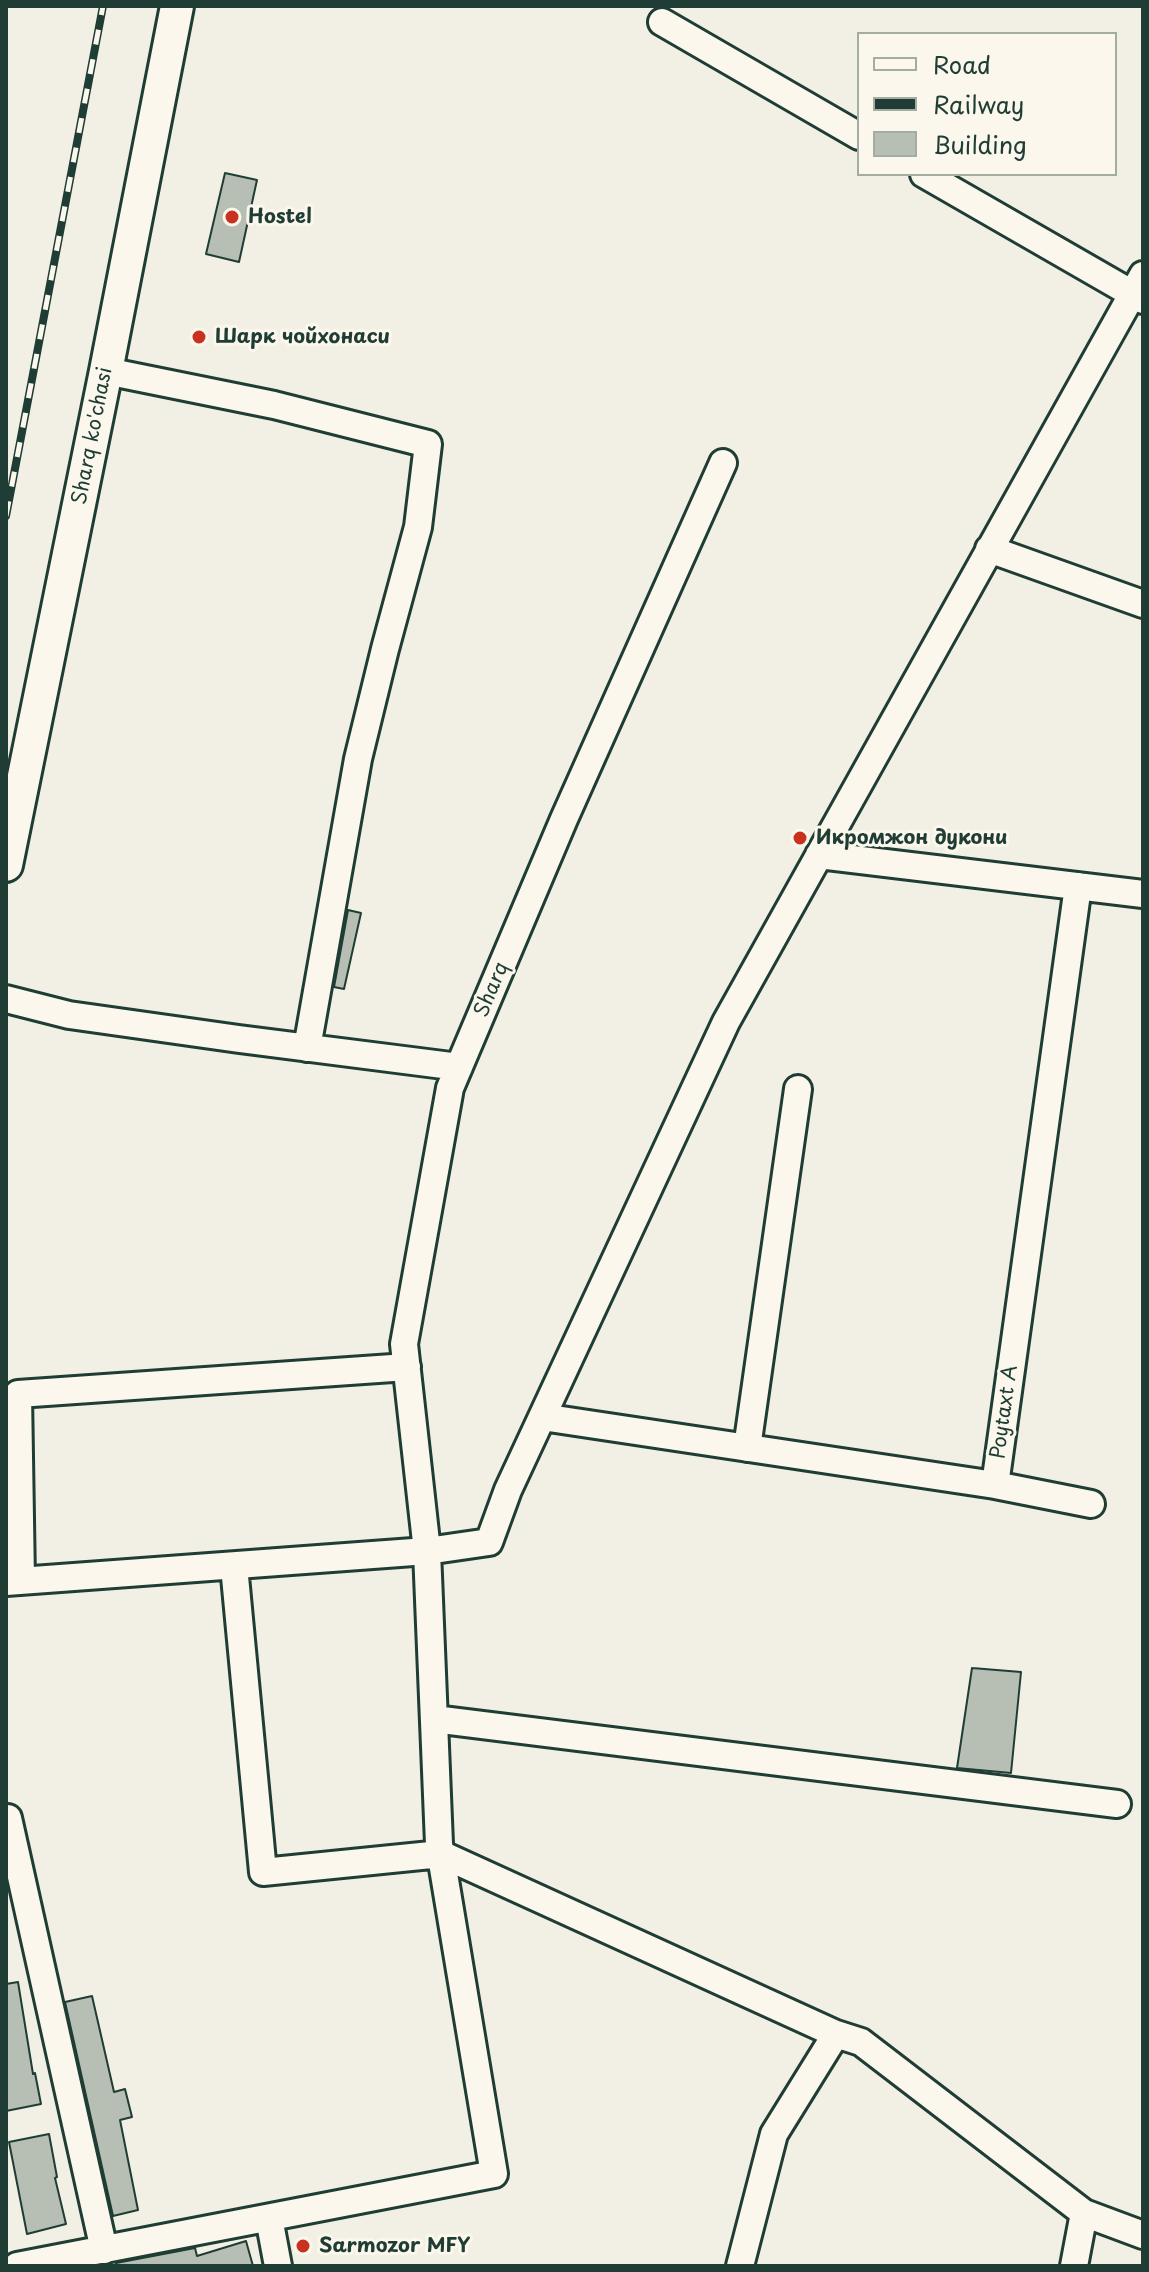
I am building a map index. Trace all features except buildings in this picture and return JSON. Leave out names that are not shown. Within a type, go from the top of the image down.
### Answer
[{"type":"main road","name":"Sharq ko'chasi","points":[[6,865],[177,6]]},
{"type":"street","points":[[662,22],[857,135]]},
{"type":"street","points":[[407,1367],[18,1394],[14,1582],[427,1551],[489,1542],[508,1490],[726,1022],[989,549],[1139,290],[928,176]]},
{"type":"street","points":[[106,371],[274,405],[428,444],[418,527],[358,759],[307,1048]]},
{"type":"street","name":"Sharq","points":[[269,2218],[494,2174],[441,1854],[427,1551],[404,1344],[450,1088],[564,819],[723,463]]},
{"type":"street","points":[[989,549],[1143,604]]},
{"type":"street","points":[[819,855],[1143,894]]},
{"type":"street","name":"Poytaxt A","points":[[542,1417],[995,1485],[1078,886]]},
{"type":"street","points":[[6,999],[69,1015],[459,1067]]},
{"type":"street","points":[[747,1448],[798,1089]]},
{"type":"street","points":[[995,1485],[1091,1504]]},
{"type":"street","points":[[234,1566],[263,1872],[441,1854],[836,2034],[861,2042],[1084,2213],[1143,2235]]},
{"type":"street","points":[[434,1719],[1117,1804]]},
{"type":"street","points":[[6,1818],[104,2250]]},
{"type":"street","points":[[740,2266],[774,2134],[836,2034]]},
{"type":"street","points":[[1074,2266],[1084,2213]]},
{"type":"street","points":[[17,2266],[269,2218],[278,2266]]},
{"type":"railway","points":[[6,516],[103,6]]},
{"type":"place","name":"Hostel","points":[[232,217]]},
{"type":"place","name":"Шарк чойхонаси","points":[[199,337]]},
{"type":"place","name":"Икромжон дукони","points":[[800,838]]},
{"type":"place","name":"Sarmozor MFY","points":[[303,2246]]}]
